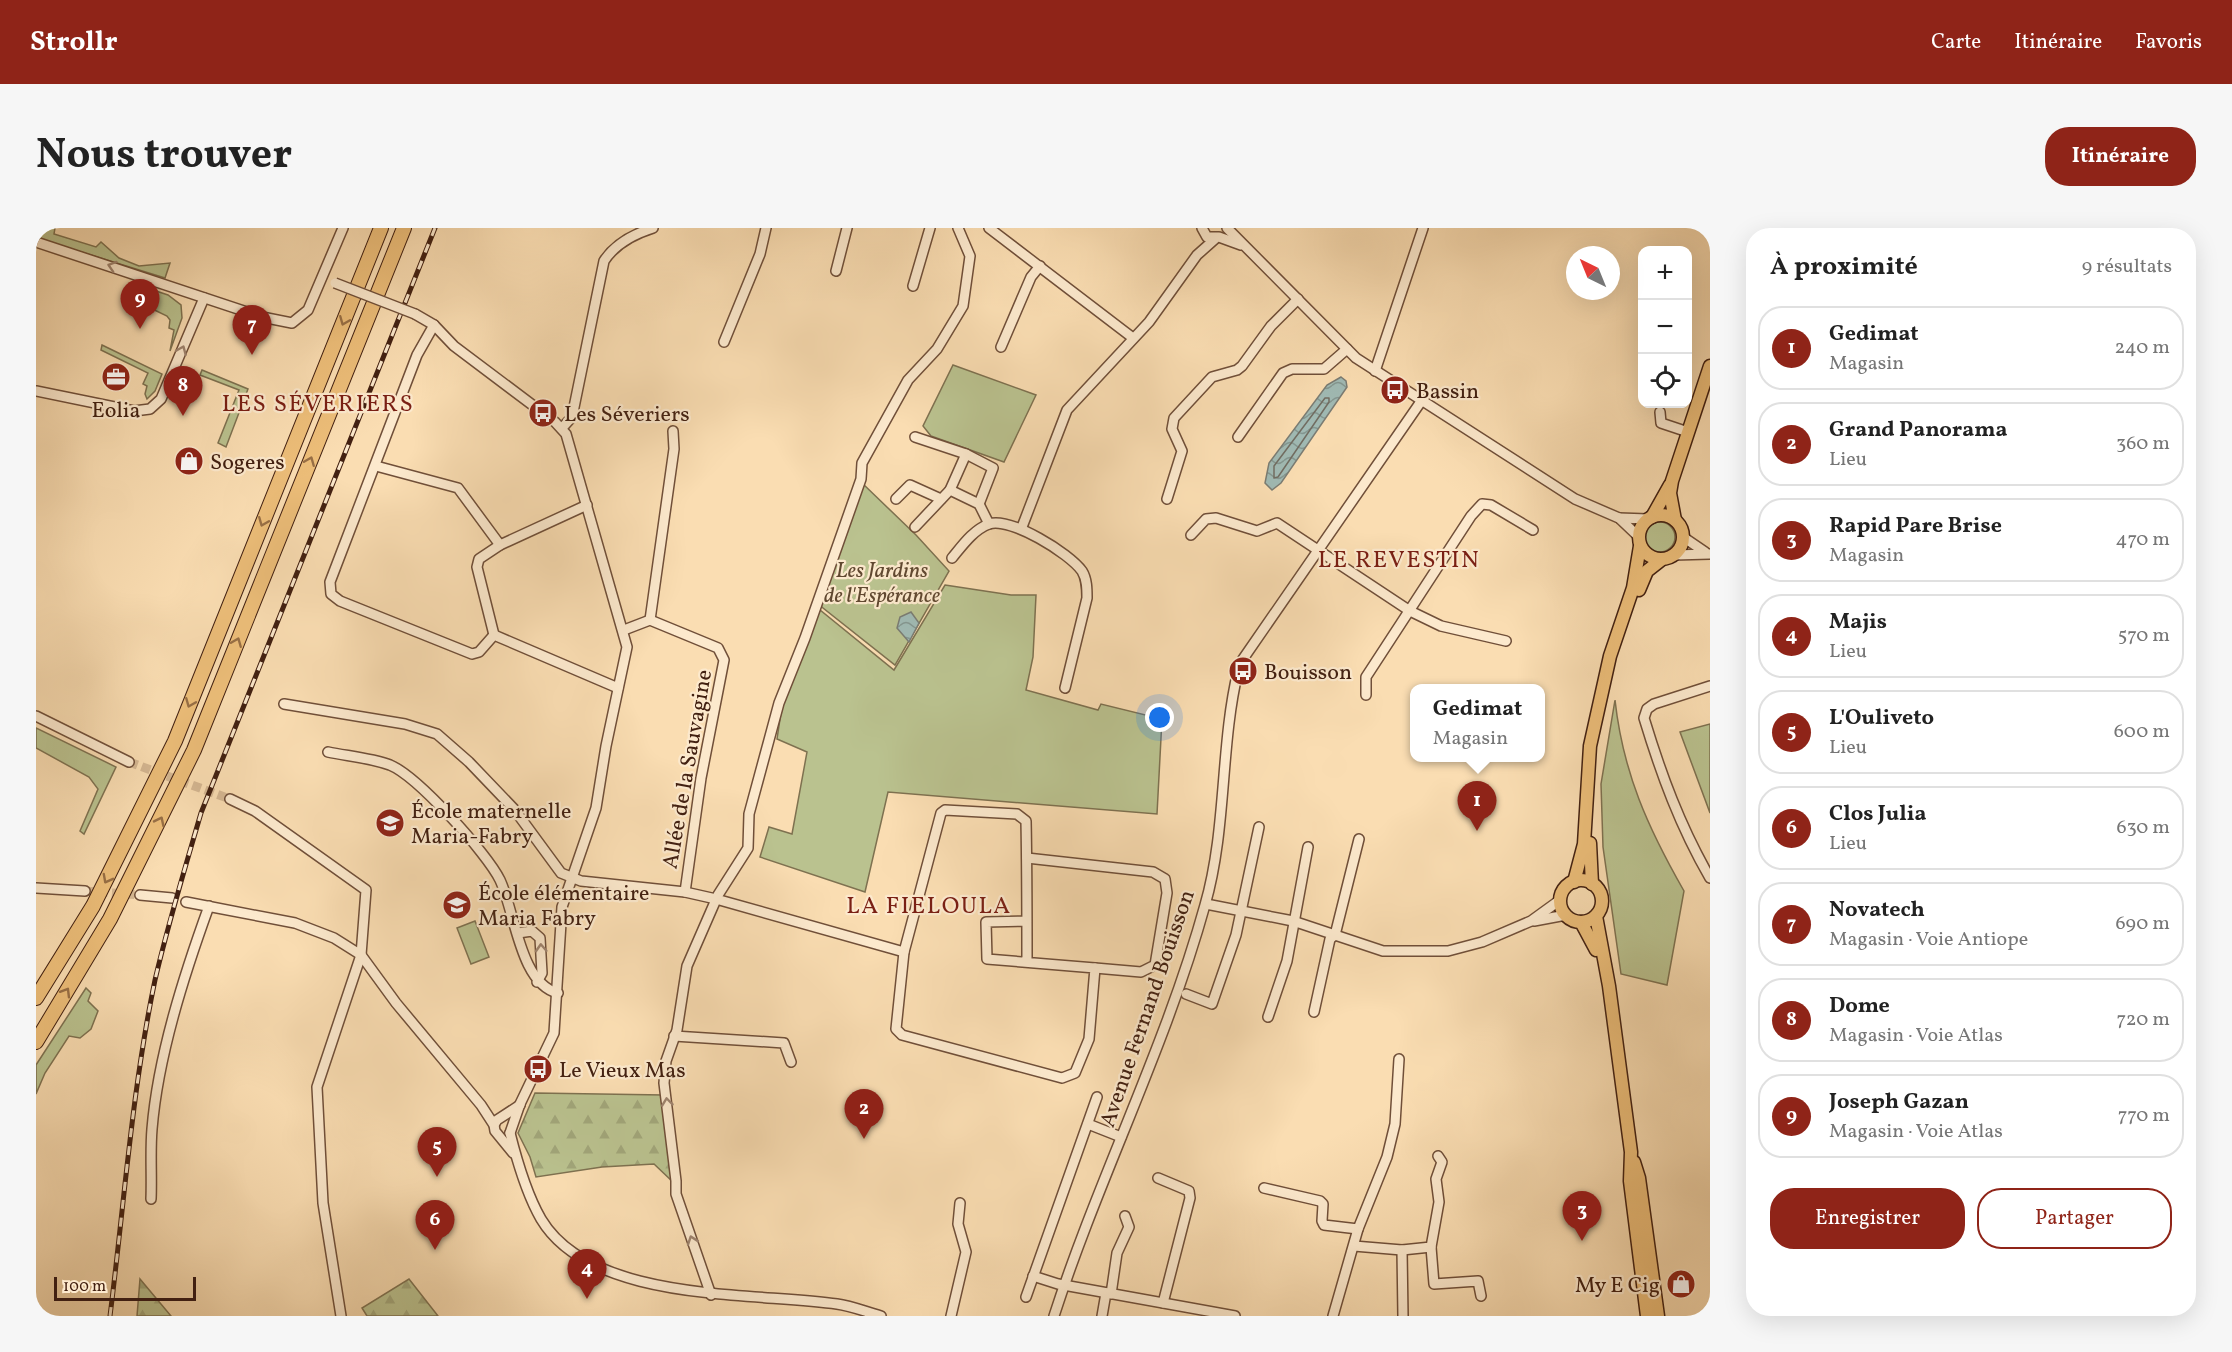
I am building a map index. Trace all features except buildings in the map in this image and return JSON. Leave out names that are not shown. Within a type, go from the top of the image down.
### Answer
[{"type":"highway","points":[[36,998],[93,906],[175,741],[381,228]]},
{"type":"highway","points":[[36,1042],[110,919],[194,750],[404,228]]},
{"type":"main road","points":[[1608,675],[1618,660],[1643,578],[1661,560],[1674,555],[1683,537],[1675,520],[1670,493],[1710,366]]},
{"type":"main road","points":[[1605,968],[1581,922],[1566,915],[1560,900],[1565,889],[1574,882],[1584,844],[1587,759],[1608,675],[1610,656],[1633,588],[1641,527],[1650,518],[1672,481]]},
{"type":"main road","points":[[1650,518],[1664,515],[1675,520]]},
{"type":"main road","points":[[1639,542],[1653,558],[1661,560]]},
{"type":"main road","points":[[1593,734],[1589,852],[1592,884],[1602,899],[1596,916],[1631,1155],[1630,1181],[1640,1217],[1647,1316]]},
{"type":"main road","points":[[1574,882],[1592,884]]},
{"type":"main road","points":[[1581,922],[1596,916]]},
{"type":"main road","points":[[1642,1233],[1658,1316]]},
{"type":"street","points":[[562,428],[572,417],[604,261],[614,248],[639,232],[653,228]]},
{"type":"street","points":[[724,342],[760,254],[766,228]]},
{"type":"street","points":[[836,271],[846,228]]},
{"type":"street","points":[[913,286],[930,228]]},
{"type":"street","points":[[711,1295],[676,1194],[664,1083],[666,1061],[675,1036],[687,966],[716,899],[748,848],[749,814],[779,703],[805,638],[861,479],[862,463],[908,380],[937,349],[963,306],[970,256],[958,228]]},
{"type":"street","points":[[989,228],[1133,338]]},
{"type":"street","points":[[1022,528],[1063,417],[1149,322],[1197,255],[1226,228],[1347,349],[1375,371],[1575,500],[1619,518],[1650,518]]},
{"type":"street","points":[[1375,371],[1423,228]]},
{"type":"street","points":[[36,242],[276,321],[292,323],[308,310],[339,230]]},
{"type":"street","points":[[1202,230],[1208,237],[1243,246]]},
{"type":"street","points":[[1197,255],[1202,230]]},
{"type":"street","points":[[1001,347],[1031,277],[1040,266]]},
{"type":"street","points":[[322,278],[434,324],[454,346],[562,428],[570,444],[624,630],[627,647],[596,808],[570,878],[560,926],[554,1033],[520,1104],[511,1129],[499,1135]]},
{"type":"street","points":[[36,391],[134,411],[150,409],[161,399],[204,298]]},
{"type":"street","points":[[1167,499],[1182,451],[1172,429],[1173,418],[1212,377],[1237,370],[1242,366],[1272,326],[1298,299]]},
{"type":"street","points":[[434,324],[417,355],[330,582],[332,594],[340,601],[472,654],[479,652],[494,635]]},
{"type":"street","points":[[1238,437],[1283,373],[1292,369],[1324,369],[1347,349]]},
{"type":"street","name":"Avenue Fernand Bouisson","points":[[1054,1316],[1121,1137],[1145,1082],[1206,904],[1222,811],[1238,671],[1422,400]]},
{"type":"street","points":[[1660,412],[1660,423],[1688,432]]},
{"type":"street","points":[[624,630],[650,620],[674,449],[673,431]]},
{"type":"street","points":[[915,437],[966,454],[993,468],[979,504]]},
{"type":"street","points":[[915,527],[950,490],[966,454]]},
{"type":"street","points":[[376,465],[458,488],[501,545]]},
{"type":"street","points":[[896,499],[910,485],[941,499]]},
{"type":"street","points":[[950,490],[979,504],[989,524]]},
{"type":"street","points":[[1366,695],[1366,677],[1471,516],[1482,504],[1491,505],[1533,530]]},
{"type":"street","points":[[494,635],[477,563],[481,557],[501,545],[587,506]]},
{"type":"street","points":[[1191,535],[1206,519],[1216,518],[1257,531],[1277,523],[1410,611],[1441,626],[1506,641]]},
{"type":"street","points":[[1619,518],[1639,542]]},
{"type":"street","points":[[952,558],[972,535],[989,524],[1006,523],[1022,528],[1074,563],[1083,573],[1087,586],[1087,598],[1065,688]]},
{"type":"street","points":[[1683,537],[1709,554]]},
{"type":"street","points":[[1674,555],[1709,554]]},
{"type":"street","name":"Allée de la Sauvagine","points":[[650,620],[718,648],[724,660],[702,778],[685,892]]},
{"type":"street","points":[[494,635],[618,688]]},
{"type":"street","points":[[1710,686],[1654,704],[1647,709],[1644,718],[1667,790],[1692,847],[1710,878]]},
{"type":"street","points":[[284,704],[405,724],[436,734],[469,762],[514,809],[561,873],[570,878],[685,892],[904,952]]},
{"type":"street","points":[[36,716],[129,762]]},
{"type":"street","points":[[328,752],[391,765],[422,790],[486,859],[500,880],[532,975],[537,982],[558,993]]},
{"type":"street","points":[[230,799],[264,816],[366,890],[361,955],[317,1087],[323,1203],[341,1316]]},
{"type":"street","points":[[1026,961],[1027,858],[1026,822],[1023,816],[945,810],[941,813],[904,952],[896,1029],[902,1035],[1062,1078],[1076,1073],[1088,1047],[1095,968]]},
{"type":"street","points":[[1186,994],[1212,1004],[1241,910],[1259,827]]},
{"type":"street","points":[[1314,1012],[1330,939],[1335,934],[1359,839]]},
{"type":"street","points":[[1268,1017],[1287,961],[1308,847]]},
{"type":"street","points":[[1027,858],[1154,872],[1165,879],[1167,893],[1155,965],[1141,972],[987,959],[986,922],[1027,921]]},
{"type":"street","points":[[36,888],[85,891]]},
{"type":"street","points":[[140,895],[172,898]]},
{"type":"street","points":[[1206,904],[1293,921],[1383,951],[1448,951],[1482,942],[1531,921],[1560,900]]},
{"type":"street","points":[[186,902],[295,922],[334,938],[361,955],[396,1003],[481,1105],[499,1120],[510,1121],[516,1158],[542,1220],[571,1249],[589,1262],[637,1280],[711,1295],[819,1302],[881,1316]]},
{"type":"street","points":[[151,1198],[152,1130],[161,1072],[193,951],[209,906]]},
{"type":"street","points":[[1531,921],[1566,915]]},
{"type":"street","points":[[518,933],[532,931],[540,938],[542,973],[537,982]]},
{"type":"street","points":[[675,1036],[784,1043],[791,1062]]},
{"type":"street","points":[[1333,1316],[1358,1229],[1379,1182],[1390,1146],[1395,1124],[1399,1059]]},
{"type":"street","points":[[1026,1296],[1097,1097]]},
{"type":"street","points":[[516,1158],[495,1131],[499,1120],[520,1104]]},
{"type":"street","points":[[1088,1124],[1121,1137]]},
{"type":"street","points":[[1438,1156],[1442,1162],[1436,1179],[1439,1202],[1431,1247],[1434,1284],[1478,1281],[1481,1296]]},
{"type":"street","points":[[1158,1178],[1189,1191],[1190,1198],[1163,1303]]},
{"type":"street","points":[[1264,1188],[1320,1201],[1323,1204],[1322,1221],[1324,1225],[1358,1229]]},
{"type":"street","points":[[951,1316],[966,1252],[958,1224],[960,1203]]},
{"type":"street","points":[[1102,1316],[1118,1253],[1129,1227],[1125,1216]]},
{"type":"street","points":[[1354,1246],[1402,1250],[1431,1247]]},
{"type":"street","points":[[1402,1250],[1403,1316]]},
{"type":"street","points":[[1033,1276],[1108,1293],[1235,1316]]},
{"type":"street","points":[[1175,1316],[1177,1306]]},
{"type":"green space","points":[[36,228],[55,228],[54,234],[96,247],[101,242],[119,258],[139,266],[170,263],[165,278],[36,238]]},
{"type":"green space","points":[[132,283],[168,295],[181,305],[182,318],[170,351],[174,330],[169,328],[170,320],[167,316],[140,303],[142,296],[129,290]]},
{"type":"green space","points":[[102,345],[162,374],[155,391],[147,399],[145,394],[147,386],[143,384],[148,373],[101,350]]},
{"type":"green space","points":[[953,365],[1036,395],[1004,462],[931,436],[923,426]]},
{"type":"green space","points":[[202,370],[248,389],[226,447],[218,443],[239,390],[200,375]]},
{"type":"green space","name":"Les Jardins de l'Espérance","points":[[862,483],[916,535],[949,571],[895,665],[818,604]]},
{"type":"green space","points":[[1660,522],[1671,526],[1675,537],[1671,548],[1660,552],[1649,548],[1645,537],[1649,526]]},
{"type":"green space","points":[[945,585],[1011,595],[1036,595],[1033,657],[1026,690],[1098,710],[1101,704],[1162,719],[1157,814],[888,792],[865,892],[760,857],[769,827],[792,834],[807,752],[777,739],[782,706],[820,610],[894,670]]},
{"type":"green space","points":[[1615,700],[1624,752],[1639,799],[1659,845],[1684,891],[1667,985],[1621,974],[1603,847],[1601,784]]},
{"type":"green space","points":[[1710,724],[1710,813],[1680,732]]},
{"type":"green space","points":[[36,728],[116,767],[84,834],[80,831],[98,789],[89,777],[36,748]]},
{"type":"green space","points":[[475,921],[489,957],[471,964],[457,928]]},
{"type":"green space","points":[[86,988],[91,993],[88,1001],[98,1011],[91,1029],[80,1038],[69,1036],[45,1073],[36,1094],[36,1065]]},
{"type":"green space","points":[[535,1093],[664,1095],[673,1182],[654,1164],[602,1167],[536,1177],[530,1157],[518,1133]]},
{"type":"green space","points":[[140,1279],[171,1316],[137,1316]]},
{"type":"green space","points":[[409,1279],[438,1316],[367,1316],[362,1308]]},
{"type":"water","points":[[1341,377],[1346,381],[1347,387],[1281,483],[1272,490],[1265,483],[1269,463],[1327,385]]},
{"type":"water","points":[[911,612],[919,623],[909,642],[897,628],[900,617]]},
{"type":"tunnel","points":[[129,762],[230,799]]},
{"type":"tunnel","points":[[85,891],[140,895]]},
{"type":"railway","points":[[110,1316],[134,1105],[147,1021],[165,938],[201,813],[435,228]]},
{"type":"place","name":"Joseph Gazan","points":[[140,329]]},
{"type":"place","name":"Novatech","points":[[252,355]]},
{"type":"place","name":"Eolia","points":[[116,377]]},
{"type":"place","name":"Bassin","points":[[1395,390]]},
{"type":"place","name":"Les Séveriers","points":[[543,413]]},
{"type":"place","name":"Dome","points":[[183,416]]},
{"type":"place","name":"Sogeres","points":[[189,461]]},
{"type":"place","name":"Bouisson","points":[[1243,671]]},
{"type":"place","name":"École maternelle Maria-Fabry","points":[[390,823]]},
{"type":"place","name":"Gedimat","points":[[1477,831]]},
{"type":"place","name":"École élémentaire Maria Fabry","points":[[457,905]]},
{"type":"place","name":"Le Vieux Mas","points":[[538,1069]]},
{"type":"place","name":"Grand Panorama","points":[[864,1139]]},
{"type":"place","name":"L'Ouliveto","points":[[437,1177]]},
{"type":"place","name":"Rapid Pare Brise","points":[[1582,1241]]},
{"type":"place","name":"Clos Julia","points":[[435,1250]]},
{"type":"place","name":"My E Cig","points":[[1681,1284]]},
{"type":"place","name":"Majis","points":[[587,1299]]},
{"type":"district","name":"LES SÉVERIERS","points":[[318,403]]},
{"type":"district","name":"LE REVESTIN","points":[[1399,559]]},
{"type":"district","name":"LA FIELOULA","points":[[929,905]]}]
